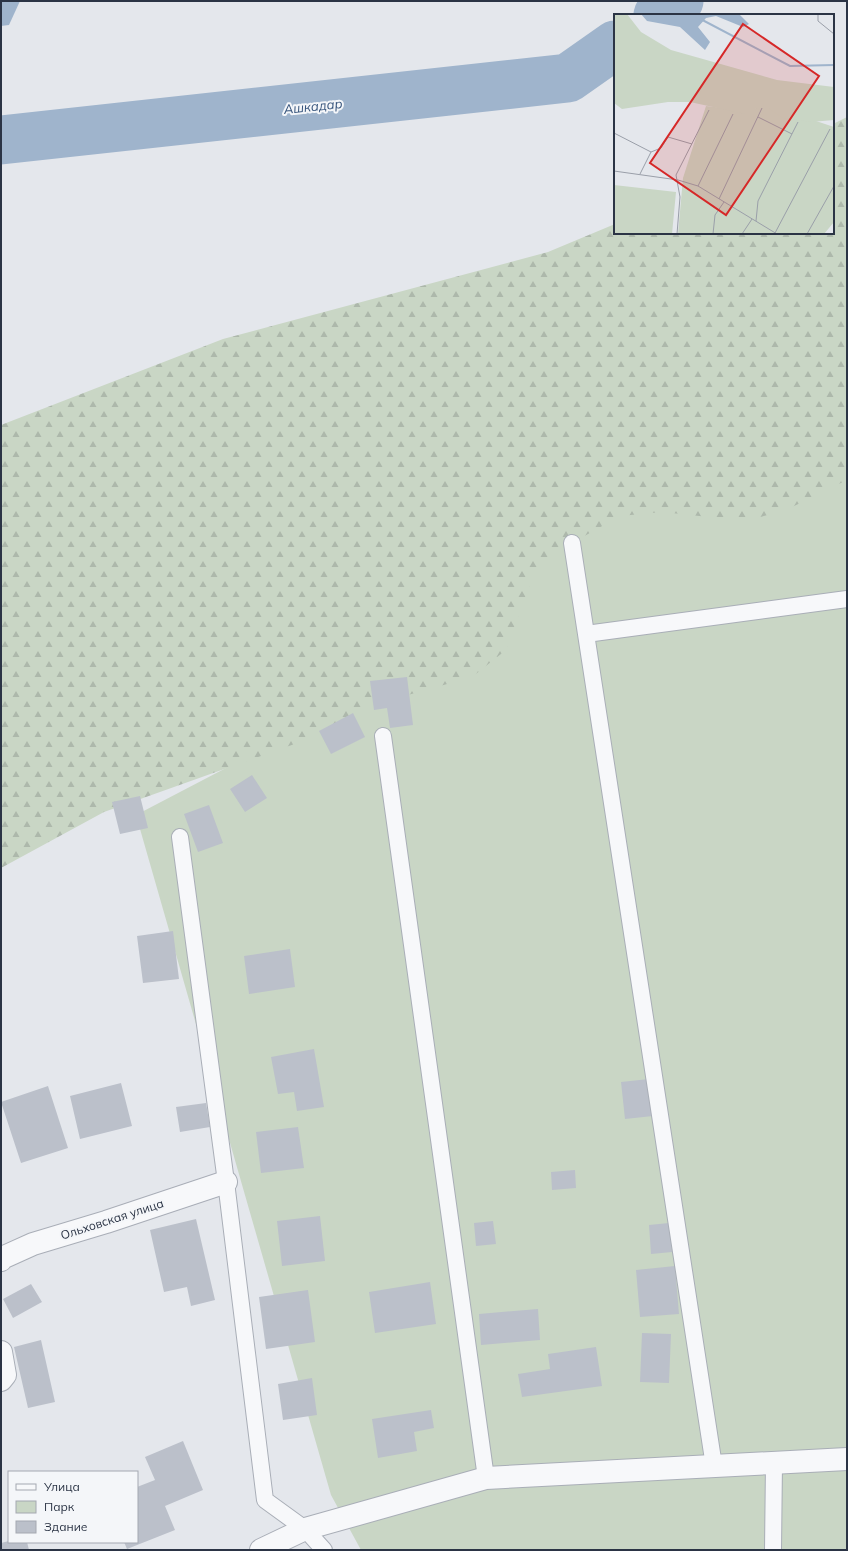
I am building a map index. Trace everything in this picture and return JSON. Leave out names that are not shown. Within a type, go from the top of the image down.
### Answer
[{"type":"street","name":"Ольховская улица","points":[[1,1260],[2,1258],[33,1244],[106,1222],[226,1182]]},
{"type":"street","points":[[1,1352],[5,1375],[1,1380]]},
{"type":"street","points":[[261,1550],[305,1529],[486,1478],[847,1459]]},
{"type":"lane","points":[[572,544],[714,1466]]},
{"type":"lane","points":[[586,634],[847,599]]},
{"type":"lane","points":[[383,736],[486,1478]]},
{"type":"lane","points":[[180,837],[226,1182],[265,1500],[305,1529],[324,1550]]},
{"type":"lane","points":[[773,1550],[774,1463]]},
{"type":"green space","points":[[847,117],[847,480],[786,510],[746,521],[662,512],[620,516],[572,543],[535,571],[506,650],[472,677],[390,700],[314,737],[104,812],[1,868],[1,425],[223,339],[548,252],[614,224],[614,234],[834,234],[834,124]]},
{"type":"green space","points":[[847,424],[847,1550],[361,1550],[331,1495],[136,815],[492,629],[582,497]]},
{"type":"water","points":[[1,1],[20,1],[9,25],[1,26]]},
{"type":"building","points":[[407,677],[413,725],[390,728],[387,708],[374,710],[370,681]]},
{"type":"building","points":[[353,713],[365,737],[331,754],[319,731]]},
{"type":"building","points":[[252,775],[267,798],[245,812],[230,789]]},
{"type":"building","points":[[140,796],[148,828],[120,834],[112,802]]},
{"type":"building","points":[[209,805],[223,843],[198,852],[184,814]]},
{"type":"building","points":[[173,931],[179,979],[143,983],[137,936]]},
{"type":"building","points":[[290,949],[295,987],[249,994],[244,956]]},
{"type":"building","points":[[314,1049],[324,1107],[297,1111],[294,1092],[278,1094],[271,1057]]},
{"type":"building","points":[[649,1079],[653,1116],[625,1119],[621,1082]]},
{"type":"building","points":[[121,1083],[132,1126],[80,1139],[70,1096]]},
{"type":"building","points":[[48,1086],[68,1148],[21,1163],[1,1102]]},
{"type":"building","points":[[206,1103],[210,1127],[180,1132],[176,1107]]},
{"type":"building","points":[[298,1127],[304,1168],[261,1173],[256,1132]]},
{"type":"building","points":[[575,1170],[576,1188],[552,1190],[551,1172]]},
{"type":"building","points":[[320,1216],[325,1261],[282,1266],[277,1221]]},
{"type":"building","points":[[196,1219],[215,1300],[191,1306],[187,1287],[164,1292],[150,1230]]},
{"type":"building","points":[[493,1221],[496,1244],[476,1246],[474,1223]]},
{"type":"building","points":[[669,1223],[672,1252],[651,1254],[649,1225]]},
{"type":"building","points":[[675,1266],[679,1314],[640,1317],[636,1270]]},
{"type":"building","points":[[430,1282],[436,1324],[375,1333],[369,1292]]},
{"type":"building","points":[[31,1284],[42,1302],[13,1318],[3,1299]]},
{"type":"building","points":[[308,1290],[315,1342],[266,1349],[259,1297]]},
{"type":"building","points":[[538,1309],[540,1340],[481,1345],[479,1314]]},
{"type":"building","points":[[642,1333],[671,1334],[669,1383],[640,1382]]},
{"type":"building","points":[[41,1340],[55,1402],[28,1408],[14,1347]]},
{"type":"building","points":[[596,1347],[602,1386],[522,1397],[518,1374],[550,1369],[548,1354]]},
{"type":"building","points":[[312,1378],[317,1415],[283,1420],[278,1384]]},
{"type":"building","points":[[431,1410],[434,1428],[414,1432],[417,1451],[378,1458],[372,1419]]},
{"type":"building","points":[[183,1441],[203,1490],[165,1506],[175,1530],[127,1549],[124,1543],[138,1543],[138,1487],[155,1480],[145,1457]]},
{"type":"building","points":[[8,1541],[8,1543],[27,1543],[29,1550],[1,1550],[1,1543]]},
{"type":"waterway","name":"Ашкадар","points":[[660,14],[679,1]]},
{"type":"waterway","name":"Ашкадар","points":[[1,140],[568,78],[614,46]]}]
